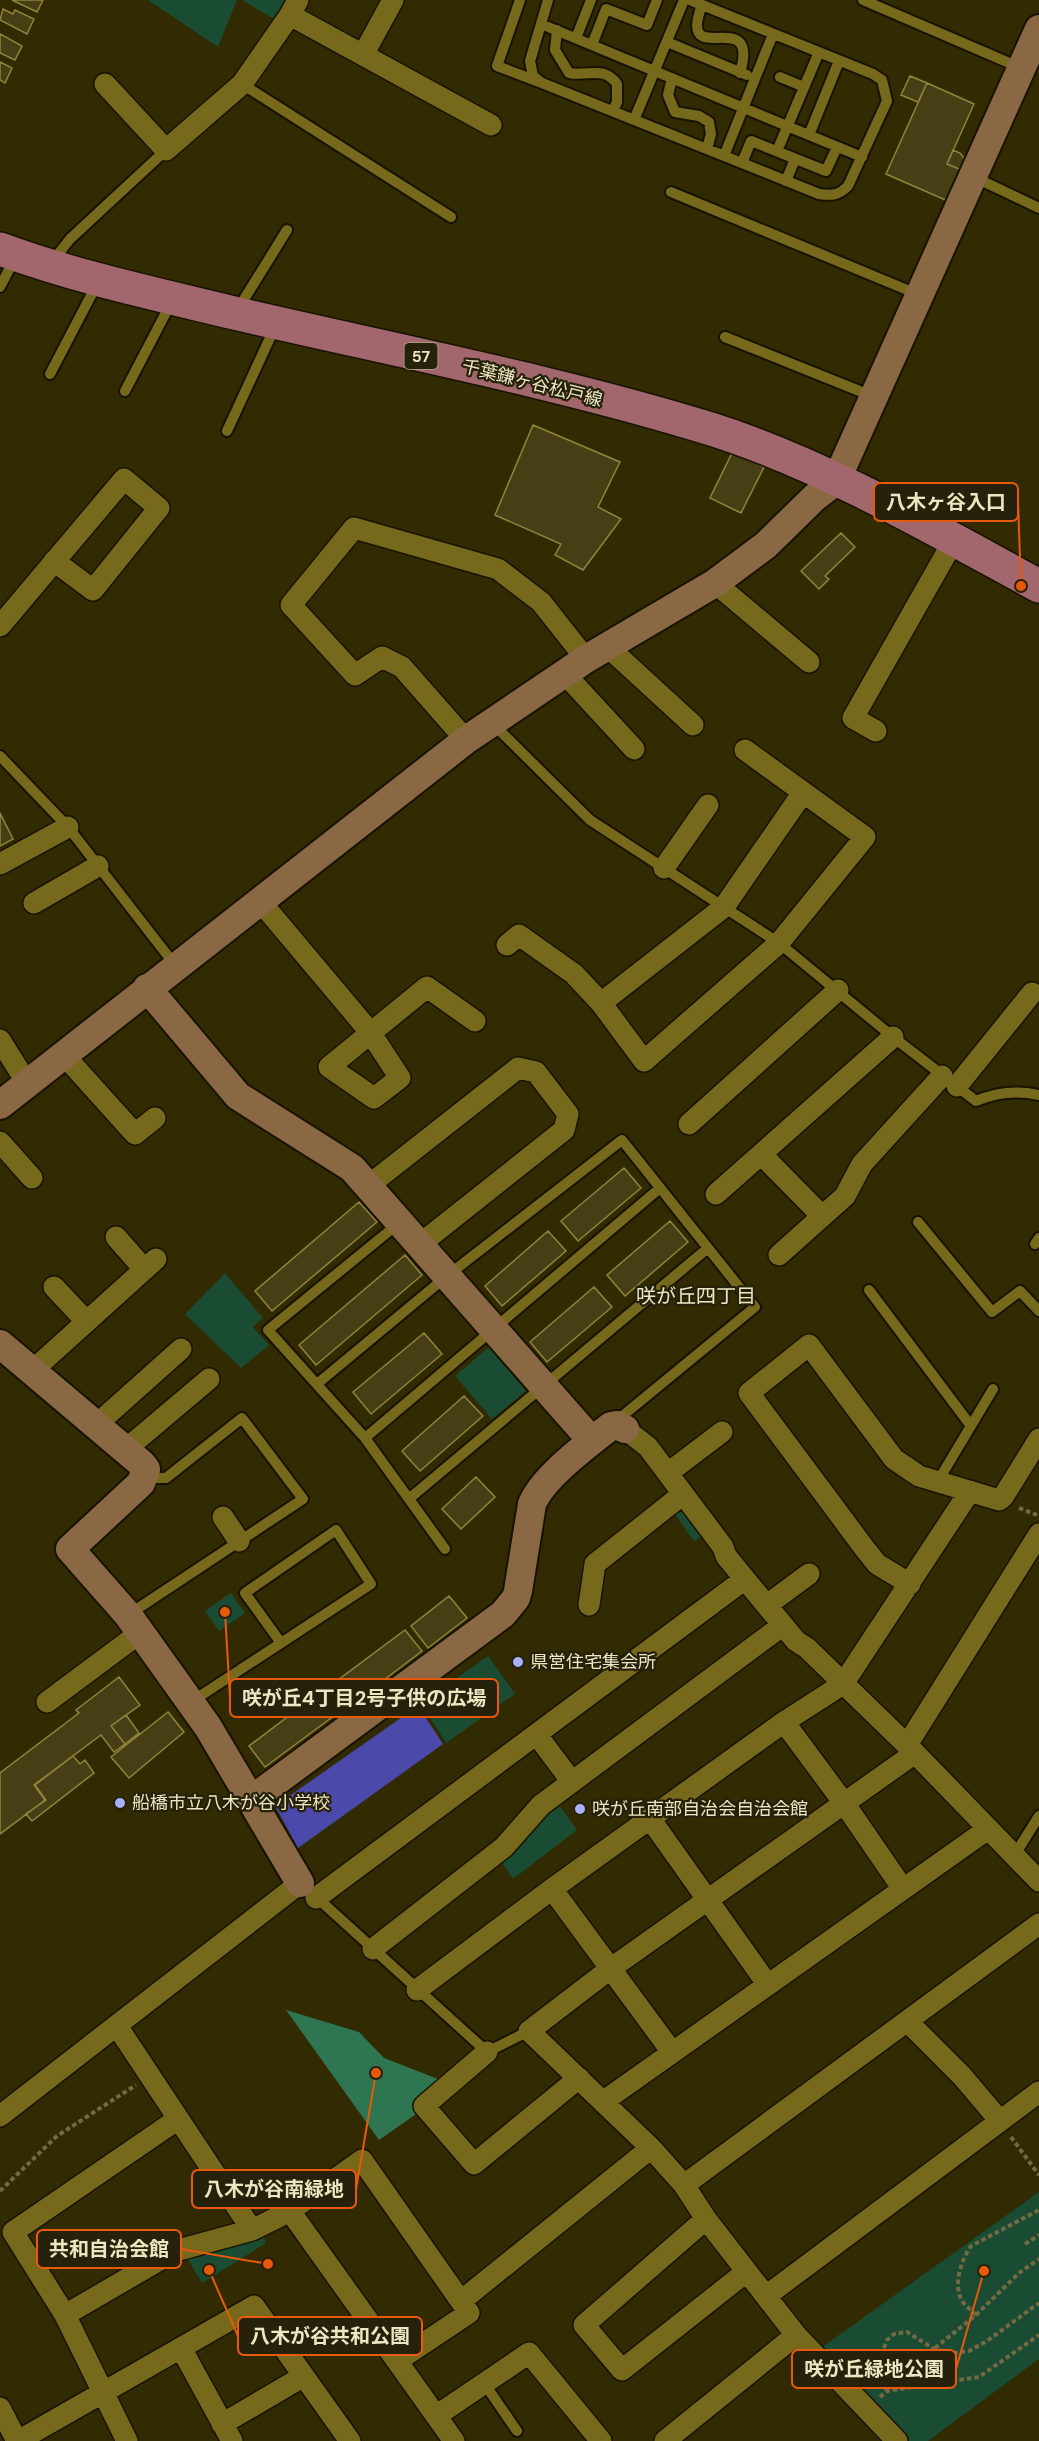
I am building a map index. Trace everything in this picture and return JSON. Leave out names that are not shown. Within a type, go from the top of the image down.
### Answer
[{"type":"main road","name":"千葉鎌ヶ谷松戸線","points":[[8,252],[49,266],[173,299],[532,381],[676,419],[755,445],[836,481],[954,540],[1039,586]]},
{"type":"street","points":[[363,55],[393,0]]},
{"type":"street","points":[[105,84],[166,150],[242,84],[294,8],[363,55],[491,125]]},
{"type":"street","points":[[0,1105],[466,740],[586,659],[715,583],[766,545],[815,497],[836,481],[1039,29]]},
{"type":"street","points":[[0,626],[54,561],[123,480],[159,508],[93,590],[54,561]]},
{"type":"street","points":[[466,740],[402,667],[382,657],[355,675],[291,605],[354,528],[498,569],[541,602],[586,659],[634,749]]},
{"type":"street","points":[[876,731],[854,718],[954,540]]},
{"type":"street","points":[[715,583],[809,662]]},
{"type":"street","points":[[586,659],[693,724]]},
{"type":"street","points":[[507,945],[519,935],[574,974],[601,1003],[644,1061],[779,943],[865,837],[802,794],[745,750]]},
{"type":"street","points":[[601,1003],[724,907],[802,794]]},
{"type":"street","points":[[664,868],[708,805]]},
{"type":"street","points":[[0,864],[68,827]]},
{"type":"street","points":[[34,903],[98,866]]},
{"type":"street","points":[[260,901],[370,1032],[427,987],[476,1021]]},
{"type":"street","points":[[147,988],[238,1096],[352,1168],[544,1387],[609,1432],[648,1447],[746,1580],[796,1641],[807,1648],[911,1749],[1039,1881]]},
{"type":"street","points":[[689,1124],[838,990]]},
{"type":"street","points":[[779,1255],[845,1196],[862,1164],[950,1081],[1032,993]]},
{"type":"street","points":[[716,1194],[893,1037]]},
{"type":"street","points":[[0,1040],[27,1083]]},
{"type":"street","points":[[63,1054],[135,1134],[155,1118]]},
{"type":"street","points":[[368,1186],[518,1068],[536,1072],[568,1114],[564,1130],[419,1245]]},
{"type":"street","points":[[0,1142],[32,1178]]},
{"type":"street","points":[[761,1154],[822,1216]]},
{"type":"street","points":[[32,1371],[150,1264],[116,1237]]},
{"type":"street","points":[[54,1287],[86,1321]]},
{"type":"street","points":[[0,1344],[146,1469],[141,1483],[70,1549],[134,1624],[208,1727],[308,1890]]},
{"type":"street","points":[[910,1584],[877,1564],[865,1550],[749,1393],[809,1345],[894,1459],[919,1476],[999,1500],[1039,1439]]},
{"type":"street","points":[[96,1425],[181,1349]]},
{"type":"street","points":[[126,1450],[209,1379]]},
{"type":"street","points":[[251,1800],[503,1614],[516,1598],[518,1591],[532,1504],[536,1494],[609,1432]]},
{"type":"street","points":[[668,1473],[722,1432]]},
{"type":"street","points":[[417,1990],[552,1889],[651,1820],[784,1722],[843,1684],[970,1491]]},
{"type":"street","points":[[589,1605],[595,1564],[683,1494]]},
{"type":"street","points":[[223,1517],[239,1541]]},
{"type":"street","points":[[897,2441],[796,2335],[706,2219],[684,2185],[651,2148],[529,2031],[610,1969],[844,1803],[911,1749],[1037,1540]]},
{"type":"street","points":[[766,1605],[809,1574]]},
{"type":"street","points":[[0,2116],[117,2026],[308,1890],[537,1735],[746,1580]]},
{"type":"street","points":[[47,1702],[134,1624]]},
{"type":"street","points":[[373,1949],[504,1847],[541,1805],[783,1625]]},
{"type":"street","points":[[784,1722],[844,1803],[903,1889]]},
{"type":"street","points":[[537,1735],[572,1782]]},
{"type":"street","points":[[651,1820],[768,1985]]},
{"type":"street","points":[[604,2101],[988,1829]]},
{"type":"street","points":[[552,1889],[672,2052]]},
{"type":"street","points":[[684,2185],[1039,1924]]},
{"type":"street","points":[[907,2021],[962,2076],[1000,2121]]},
{"type":"street","points":[[117,2026],[252,2230]]},
{"type":"street","points":[[487,2052],[424,2106],[474,2164],[579,2078]]},
{"type":"street","points":[[766,2296],[1039,2092]]},
{"type":"street","points":[[127,2441],[65,2315],[13,2232],[178,2119]]},
{"type":"street","points":[[461,2301],[651,2148]]},
{"type":"street","points":[[65,2315],[175,2251],[252,2230],[290,2211],[362,2160],[469,2313],[397,2361]]},
{"type":"street","points":[[290,2211],[454,2441]]},
{"type":"street","points":[[706,2219],[584,2325],[622,2370],[746,2272]]},
{"type":"street","points":[[0,2408],[18,2441],[254,2306],[350,2441]]},
{"type":"street","points":[[665,2441],[796,2335]]},
{"type":"street","points":[[181,2348],[227,2432],[304,2376]]},
{"type":"street","points":[[436,2416],[529,2353],[601,2441]]},
{"type":"lane","points":[[520,0],[497,66],[819,194],[833,196],[841,193],[848,186],[887,101],[886,89],[882,80],[873,74],[690,0]]},
{"type":"lane","points":[[542,83],[533,76],[530,61],[548,0]]},
{"type":"lane","points":[[576,38],[591,0]]},
{"type":"lane","points":[[592,45],[606,9],[647,25],[657,0]]},
{"type":"lane","points":[[634,120],[684,0]]},
{"type":"lane","points":[[863,0],[1022,68]]},
{"type":"lane","points":[[702,5],[697,21],[701,34],[706,39],[714,40],[724,36],[737,40],[743,45],[745,52],[740,73]]},
{"type":"lane","points":[[540,24],[862,157]]},
{"type":"lane","points":[[557,30],[555,50],[569,73],[602,72],[608,74],[617,84],[613,111]]},
{"type":"lane","points":[[724,156],[773,34]]},
{"type":"lane","points":[[666,42],[755,79]]},
{"type":"lane","points":[[777,151],[819,52]]},
{"type":"lane","points":[[809,135],[839,61]]},
{"type":"lane","points":[[780,77],[804,87]]},
{"type":"lane","points":[[672,78],[668,95],[675,111],[699,116],[709,122],[711,134],[707,149]]},
{"type":"lane","points":[[242,84],[451,217]]},
{"type":"lane","points":[[742,163],[751,141],[826,171],[837,147]]},
{"type":"lane","points":[[49,266],[70,238],[166,150]]},
{"type":"lane","points":[[786,181],[795,159]]},
{"type":"lane","points":[[973,176],[1039,208]]},
{"type":"lane","points":[[671,192],[921,295]]},
{"type":"lane","points":[[235,313],[287,230]]},
{"type":"lane","points":[[0,287],[8,252]]},
{"type":"lane","points":[[50,374],[99,279]]},
{"type":"lane","points":[[125,391],[173,299]]},
{"type":"lane","points":[[227,431],[277,323]]},
{"type":"lane","points":[[725,337],[875,398]]},
{"type":"lane","points":[[491,723],[590,820],[779,943],[893,1037],[976,1101],[993,1094],[1008,1092],[1038,1093]]},
{"type":"lane","points":[[0,756],[68,827],[176,965]]},
{"type":"lane","points":[[317,1384],[447,1276],[622,1140],[755,1307],[609,1432]]},
{"type":"lane","points":[[365,1438],[660,1188]]},
{"type":"lane","points":[[400,1222],[268,1330],[365,1438],[445,1548]]},
{"type":"lane","points":[[918,1222],[992,1312],[1020,1291],[1039,1311]]},
{"type":"lane","points":[[410,1498],[708,1248]]},
{"type":"lane","points":[[869,1290],[971,1426]]},
{"type":"lane","points":[[938,1481],[993,1389]]},
{"type":"lane","points":[[134,1624],[239,1541],[303,1499],[242,1418],[166,1479],[144,1478]]},
{"type":"lane","points":[[190,1702],[281,1643],[371,1584],[336,1530],[245,1593],[281,1643]]},
{"type":"lane","points":[[1014,1856],[1039,1816]]},
{"type":"lane","points":[[308,1890],[487,2052],[529,2031]]},
{"type":"lane","points":[[484,2384],[517,2431]]},
{"type":"path","points":[[0,2191],[57,2136],[150,2076]]},
{"type":"path","points":[[1000,2121],[1039,2175]]},
{"type":"path","points":[[976,2315],[962,2300],[959,2286],[964,2256],[971,2246],[1039,2210]]},
{"type":"path","points":[[1025,2244],[1039,2235]]},
{"type":"path","points":[[934,2349],[976,2315],[1019,2273],[1039,2259]]},
{"type":"path","points":[[887,2391],[879,2360],[887,2340],[894,2334],[907,2332],[934,2349],[953,2353],[969,2351],[995,2336],[1039,2303]]},
{"type":"path","points":[[868,2410],[887,2391],[979,2377],[1039,2335]]},
{"type":"green space","points":[[148,0],[237,0],[218,47]]},
{"type":"green space","points":[[242,0],[291,0],[277,21]]},
{"type":"green space","points":[[225,1273],[263,1318],[253,1327],[269,1345],[241,1368],[185,1314]]},
{"type":"green space","points":[[489,1347],[526,1391],[492,1419],[455,1376]]},
{"type":"green space","points":[[680,1511],[690,1515],[705,1535],[694,1541],[675,1514]]},
{"type":"green space","points":[[231,1593],[245,1613],[219,1631],[205,1611]]},
{"type":"green space","points":[[488,1656],[515,1694],[446,1743],[421,1703]]},
{"type":"green space","points":[[557,1802],[577,1830],[513,1879],[501,1861]]},
{"type":"green space","points":[[286,2010],[359,2032],[384,2058],[443,2081],[419,2112],[379,2140]]},
{"type":"green space","points":[[1039,2192],[1039,2359],[928,2441],[904,2441],[818,2350]]},
{"type":"green space","points":[[262,2234],[266,2243],[202,2283],[186,2256]]},
{"type":"shaded area","points":[[418,1706],[443,1744],[298,1848],[275,1806]]},
{"type":"building","points":[[12,0],[43,0],[37,12]]},
{"type":"building","points":[[3,9],[13,14],[15,10],[34,19],[27,34],[0,20]]},
{"type":"building","points":[[0,34],[22,46],[15,60],[0,53]]},
{"type":"building","points":[[0,62],[12,68],[5,83],[0,80]]},
{"type":"building","points":[[910,76],[927,83],[918,102],[901,95]]},
{"type":"building","points":[[927,83],[974,104],[947,164],[964,171],[950,202],[886,174]]},
{"type":"building","points":[[953,150],[960,153],[967,161],[964,171],[947,164]]},
{"type":"building","points":[[533,425],[620,462],[598,507],[621,519],[583,570],[555,555],[561,544],[495,515]]},
{"type":"building","points":[[733,451],[764,467],[741,513],[710,498]]},
{"type":"building","points":[[841,533],[855,547],[825,576],[829,579],[819,589],[801,571]]},
{"type":"building","points":[[0,813],[13,839],[0,846]]},
{"type":"building","points":[[624,1168],[641,1188],[578,1241],[561,1221]]},
{"type":"building","points":[[359,1202],[377,1222],[272,1311],[255,1291]]},
{"type":"building","points":[[670,1221],[688,1242],[625,1296],[607,1275]]},
{"type":"building","points":[[548,1231],[566,1251],[502,1306],[485,1286]]},
{"type":"building","points":[[405,1255],[422,1275],[316,1365],[299,1345]]},
{"type":"building","points":[[594,1287],[612,1307],[547,1362],[530,1342]]},
{"type":"building","points":[[424,1333],[442,1354],[371,1414],[353,1392]]},
{"type":"building","points":[[464,1396],[483,1416],[420,1471],[402,1451]]},
{"type":"building","points":[[476,1477],[495,1497],[461,1529],[442,1509]]},
{"type":"building","points":[[449,1596],[467,1618],[428,1648],[411,1626]]},
{"type":"building","points":[[405,1630],[422,1651],[347,1708],[330,1686]]},
{"type":"building","points":[[119,1677],[140,1705],[111,1726],[125,1744],[114,1752],[101,1735],[34,1785],[45,1800],[0,1834],[0,1773],[79,1713],[76,1710]]},
{"type":"building","points":[[323,1690],[339,1712],[265,1767],[249,1746]]},
{"type":"building","points":[[168,1712],[184,1732],[129,1778],[111,1757]]},
{"type":"building","points":[[126,1715],[139,1733],[125,1744],[111,1726]]},
{"type":"building","points":[[73,1756],[80,1764],[85,1760],[94,1773],[32,1821],[26,1814],[46,1800],[35,1785]]},
{"type":"place","name":"八木ヶ谷入口","points":[[1021,586]]},
{"type":"place","name":"咲が丘4丁目2号子供の広場","points":[[225,1612]]},
{"type":"place","name":"県営住宅集会所","points":[[518,1662]]},
{"type":"place","name":"船橋市立八木が谷小学校","points":[[120,1803]]},
{"type":"place","name":"咲が丘南部自治会自治会館","points":[[580,1809]]},
{"type":"place","name":"八木が谷南緑地","points":[[376,2073]]},
{"type":"place","name":"共和自治会館","points":[[268,2264]]},
{"type":"place","name":"八木が谷共和公園","points":[[209,2270]]},
{"type":"place","name":"咲が丘緑地公園","points":[[984,2271]]},
{"type":"district","name":"咲が丘四丁目","points":[[696,1296]]}]
